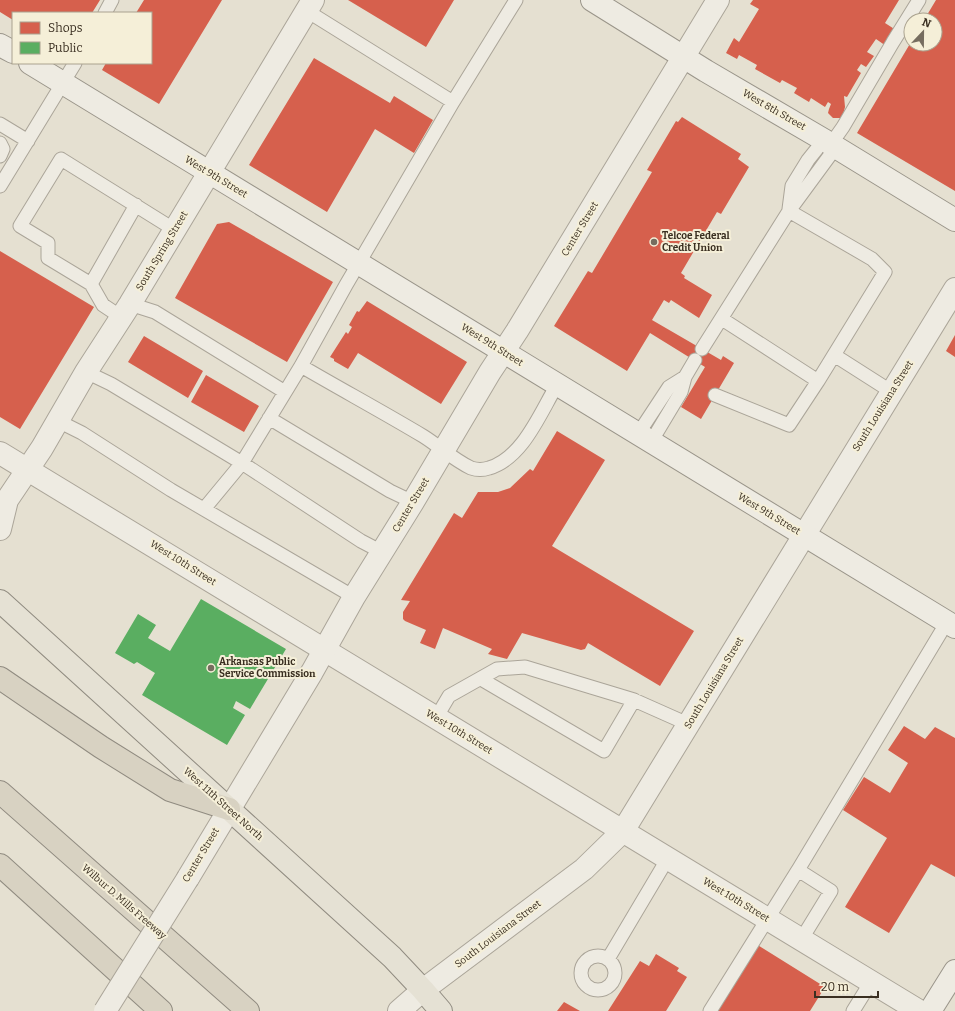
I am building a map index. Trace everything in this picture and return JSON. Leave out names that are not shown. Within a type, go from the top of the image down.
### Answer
[{"type":"highway","points":[[0,678],[101,747],[170,790],[229,809]]},
{"type":"highway","name":"Wilbur D. Mills Freeway","points":[[0,792],[248,1011]]},
{"type":"highway","points":[[0,865],[161,1011]]},
{"type":"main road","name":"West 11th Street North","points":[[0,601],[392,957],[441,1011]]},
{"type":"street","name":"West 8th Street","points":[[592,0],[955,220]]},
{"type":"street","name":"Center Street","points":[[105,1011],[188,878],[354,597],[503,352],[538,298],[718,0]]},
{"type":"street","name":"South Spring Street","points":[[0,529],[4,503],[28,470],[86,372],[175,230],[310,5]]},
{"type":"street","points":[[0,44],[12,51]]},
{"type":"street","name":"West 9th Street","points":[[32,64],[951,625]]},
{"type":"street","name":"South Louisiana Street","points":[[399,1011],[423,990],[584,869],[623,831],[955,289]]},
{"type":"street","name":"West 10th Street","points":[[0,453],[919,1011]]},
{"type":"street","points":[[930,1011],[955,971]]},
{"type":"lane","points":[[106,12],[112,0]]},
{"type":"lane","points":[[204,509],[242,463],[301,366],[346,284],[453,102],[516,0]]},
{"type":"lane","points":[[644,438],[690,380],[699,355],[830,143],[843,127],[892,42],[919,0]]},
{"type":"lane","points":[[310,5],[453,102]]},
{"type":"lane","points":[[0,186],[74,64]]},
{"type":"lane","points":[[0,124],[28,141]]},
{"type":"lane","points":[[0,143],[3,148],[0,156]]},
{"type":"lane","points":[[175,230],[61,159],[20,226],[48,243],[48,258],[91,284],[103,305],[126,310],[155,312],[285,392]]},
{"type":"lane","points":[[91,284],[136,205]]},
{"type":"lane","points":[[715,395],[789,425],[885,272],[872,259],[789,211]]},
{"type":"lane","points":[[722,319],[818,381]]},
{"type":"lane","points":[[834,355],[892,392]]},
{"type":"lane","points":[[301,366],[423,436],[472,468],[480,470],[496,465],[520,447],[558,385]]},
{"type":"lane","points":[[86,372],[111,384],[242,463],[361,541],[382,552]]},
{"type":"lane","points":[[269,418],[390,491],[413,502]]},
{"type":"lane","points":[[58,421],[82,433],[204,509],[354,597]]},
{"type":"lane","points":[[710,1011],[951,625]]},
{"type":"lane","points":[[436,718],[449,696],[497,669],[525,667],[634,700],[688,724]]},
{"type":"lane","points":[[481,679],[604,751],[634,700]]},
{"type":"lane","points":[[608,959],[668,858]]},
{"type":"lane","points":[[798,870],[831,891],[801,940]]},
{"type":"lane","points":[[853,1011],[871,982]]},
{"type":"building: Shops","points":[[0,0],[100,0],[93,12],[12,12],[12,19],[0,12]]},
{"type":"building: Shops","points":[[144,0],[222,0],[159,104],[102,70],[105,64],[152,64],[152,12],[137,12]]},
{"type":"building: Shops","points":[[348,0],[454,0],[426,47]]},
{"type":"building: Shops","points":[[753,0],[899,0],[885,23],[899,32],[889,48],[876,39],[867,52],[874,56],[866,67],[861,64],[857,70],[861,73],[847,97],[844,96],[845,107],[843,115],[841,118],[833,118],[828,113],[831,104],[828,102],[825,107],[811,98],[809,102],[794,93],[797,88],[782,80],[780,83],[755,69],[757,65],[739,55],[737,59],[726,53],[734,38],[739,42],[759,9],[750,4]]},
{"type":"building: Shops","points":[[936,0],[955,0],[955,191],[857,133],[905,52],[943,52],[943,12],[929,12]]},
{"type":"building: Shops","points":[[314,58],[390,103],[394,96],[433,120],[414,153],[375,129],[327,212],[249,165]]},
{"type":"building: Shops","name":"Telcoe Federal Credit Union","points":[[682,117],[741,154],[738,159],[749,167],[721,214],[717,212],[681,273],[685,276],[684,278],[712,295],[699,318],[671,300],[669,303],[664,300],[652,320],[721,360],[723,356],[734,363],[701,419],[681,407],[705,367],[650,333],[627,371],[554,326],[588,271],[592,273],[652,172],[647,170],[676,121],[678,122]]},
{"type":"building: Shops","points":[[229,222],[333,282],[287,362],[175,298],[217,224]]},
{"type":"building: Shops","points":[[0,251],[94,307],[20,429],[0,417]]},
{"type":"building: Shops","points":[[367,301],[467,362],[441,404],[358,353],[348,369],[330,357],[346,332],[348,334],[352,327],[349,325],[357,311],[359,312]]},
{"type":"building: Shops","points":[[955,335],[955,357],[946,351]]},
{"type":"building: Shops","points":[[144,336],[203,371],[188,398],[128,362]]},
{"type":"building: Shops","points":[[206,375],[259,406],[244,432],[191,402]]},
{"type":"building: Shops","points":[[557,431],[605,460],[552,546],[694,631],[660,686],[588,643],[585,649],[581,650],[522,633],[507,659],[488,654],[492,649],[443,628],[435,649],[420,643],[426,630],[403,619],[403,612],[410,601],[401,600],[454,513],[462,518],[478,492],[498,492],[510,488],[530,469],[533,471]]},
{"type":"building: Shops","points":[[904,726],[925,739],[935,727],[955,738],[955,877],[931,864],[889,933],[845,907],[887,838],[843,810],[864,777],[890,793],[908,763],[888,750]]},
{"type":"building: Shops","points":[[756,944],[825,987],[810,1011],[716,1011]]},
{"type":"building: Shops","points":[[656,954],[679,968],[677,971],[687,977],[666,1011],[608,1011],[640,961],[649,966]]},
{"type":"building: Shops","points":[[564,1002],[580,1011],[557,1011]]},
{"type":"building: Public","name":"Arkansas Public Service Commission","points":[[201,599],[286,649],[250,709],[236,701],[233,708],[245,715],[227,745],[142,695],[155,673],[137,662],[134,664],[115,653],[138,614],[156,625],[148,638],[170,651]]},
{"type":"place","name":"Telcoe Federal Credit Union","points":[[654,242]]},
{"type":"place","name":"Arkansas Public Service Commission","points":[[211,668]]}]
